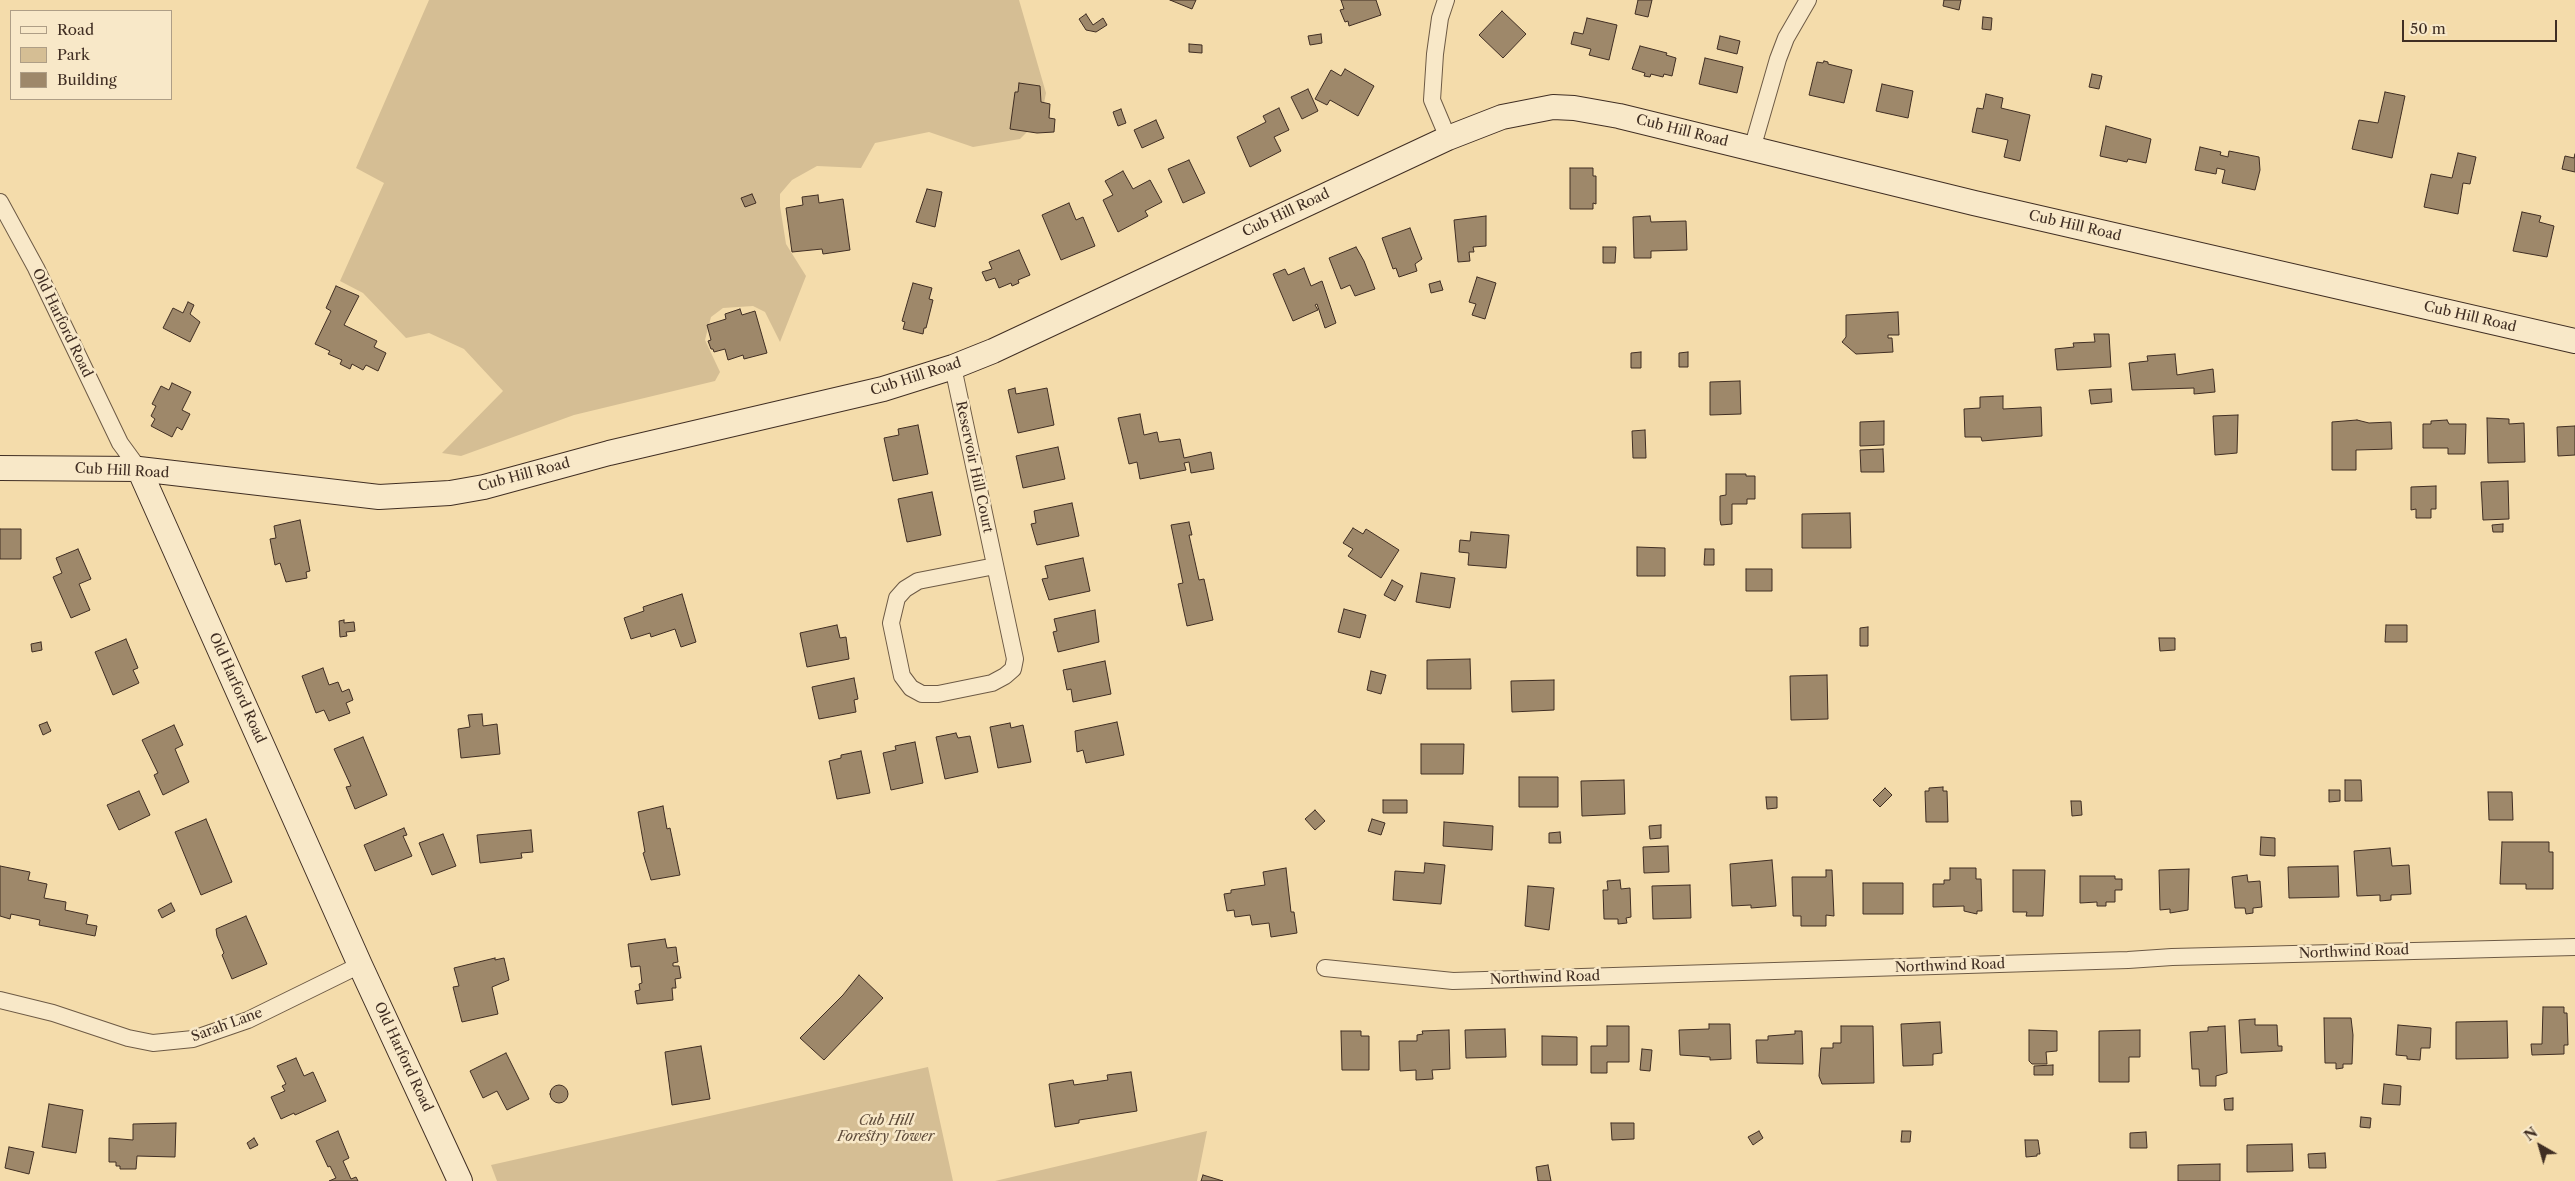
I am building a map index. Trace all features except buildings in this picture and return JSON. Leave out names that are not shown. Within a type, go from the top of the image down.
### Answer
[{"type":"street","points":[[1446,0],[1440,18],[1432,100],[1448,138]]},
{"type":"street","points":[[1752,149],[1786,38],[1808,0]]},
{"type":"street","name":"Cub Hill Road","points":[[0,468],[140,469],[379,496],[450,493],[493,485],[609,452],[834,401],[953,367],[993,351],[1448,138],[1502,117],[1553,107],[1574,108],[1619,116],[1983,205],[2575,341]]},
{"type":"street","name":"Old Harford Road","points":[[0,202],[36,268],[120,443],[140,469],[360,965],[460,1181]]},
{"type":"street","name":"Reservoir Hill Court","points":[[953,367],[1015,659],[1013,669],[1005,676],[992,682],[938,694],[922,694],[912,688],[902,676],[892,623],[897,598],[905,589],[918,581],[995,566]]},
{"type":"street","name":"Northwind Road","points":[[1325,968],[1453,981],[2118,961],[2155,958],[2575,947]]},
{"type":"street","name":"Sarah Lane","points":[[0,1000],[53,1013],[128,1038],[153,1043],[193,1039],[248,1020],[360,965]]},
{"type":"green space","points":[[429,0],[1019,0],[1046,93],[1041,118],[1020,139],[973,147],[929,132],[875,143],[861,168],[817,166],[792,180],[780,194],[780,206],[786,244],[806,276],[780,342],[765,312],[753,306],[723,308],[711,317],[705,340],[720,372],[715,381],[574,415],[461,456],[442,453],[503,391],[464,349],[429,333],[406,338],[363,293],[340,281],[384,183],[356,168]]},
{"type":"green space","name":"Cub Hill Forestry Tower","points":[[928,1067],[953,1181],[497,1181],[491,1165]]},
{"type":"green space","points":[[1207,1131],[1197,1181],[995,1181]]}]
